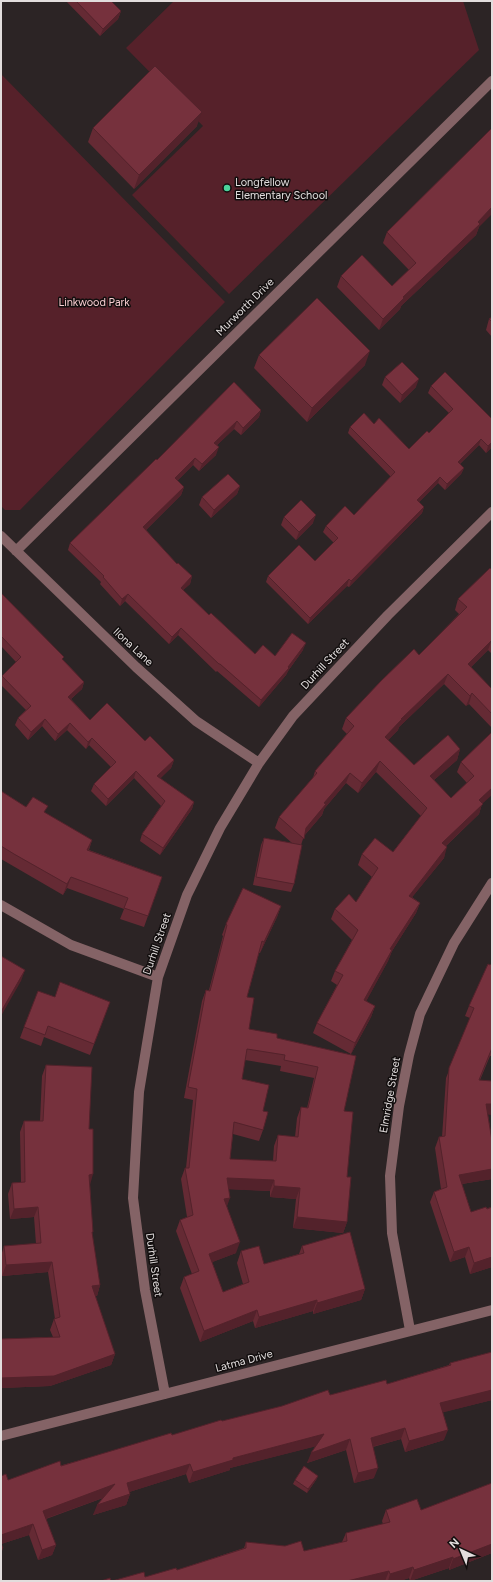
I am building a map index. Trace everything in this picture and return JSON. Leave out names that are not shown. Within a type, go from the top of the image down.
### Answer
[{"type":"street","name":"Murworth Drive","points":[[16,551],[492,81]]},
{"type":"street","name":"Durhill Street","points":[[164,1394],[144,1290],[133,1198],[139,1092],[158,977],[187,896],[220,828],[259,763],[293,716],[325,680],[388,615],[492,512]]},
{"type":"street","name":"Ilona Lane","points":[[1,536],[136,667],[196,721],[259,763]]},
{"type":"street","name":"Elmridge Street","points":[[410,1330],[392,1233],[390,1176],[399,1106],[409,1056],[420,1014],[454,943],[492,883]]},
{"type":"street","points":[[1,905],[71,945],[158,977]]},
{"type":"street","name":"Latma Drive","points":[[1,1436],[492,1310]]},
{"type":"green space","name":"Longfellow Elementary School","points":[[174,1],[463,1],[479,50],[229,294],[132,195],[203,126],[126,48]]},
{"type":"green space","name":"Linkwood Park","points":[[1,74],[225,302],[20,510],[5,510],[1,506]]},
{"type":"building","points":[[76,1],[111,1],[121,11],[103,29]]},
{"type":"building","points":[[155,66],[202,112],[139,175],[93,128]]},
{"type":"building","points":[[492,128],[492,207],[478,222],[480,224],[403,297],[404,298],[383,319],[341,276],[362,255],[392,286],[416,263],[387,232]]},
{"type":"building","points":[[317,298],[370,351],[312,408],[259,355]]},
{"type":"building","points":[[402,362],[419,379],[402,395],[385,377]]},
{"type":"building","points":[[445,372],[492,419],[492,442],[488,446],[481,439],[458,462],[464,468],[447,484],[440,477],[417,500],[424,507],[351,581],[349,579],[310,618],[268,576],[299,545],[315,561],[338,538],[326,526],[345,506],[354,515],[395,472],[350,427],[364,413],[374,424],[379,418],[409,449],[427,431],[429,433],[453,409],[431,386]]},
{"type":"building","points":[[234,382],[261,410],[243,428],[237,421],[214,443],[219,447],[202,464],[195,458],[175,478],[184,487],[143,527],[177,564],[178,563],[192,576],[181,588],[209,615],[211,613],[255,654],[263,645],[275,656],[292,633],[306,643],[288,667],[289,668],[261,700],[219,664],[181,628],[172,637],[128,594],[122,599],[103,577],[104,576],[70,543],[156,459],[157,460]]},
{"type":"building","points":[[228,474],[240,486],[214,510],[202,497]]},
{"type":"building","points":[[301,500],[316,515],[299,532],[284,517]]},
{"type":"building","points":[[490,568],[492,570],[492,640],[468,664],[492,689],[492,714],[472,693],[470,696],[448,674],[401,719],[385,737],[414,765],[448,735],[460,749],[430,776],[451,798],[474,776],[461,762],[492,732],[492,788],[479,800],[483,804],[442,843],[447,847],[409,896],[420,903],[390,949],[392,950],[364,1000],[375,1006],[355,1043],[317,1023],[343,975],[335,971],[358,930],[335,909],[349,894],[356,902],[378,868],[362,854],[375,838],[393,852],[427,808],[380,761],[362,783],[350,773],[324,803],[326,804],[306,828],[304,839],[279,817],[317,773],[315,771],[354,726],[346,718],[414,649],[419,655],[467,607],[458,599]]},
{"type":"building","points":[[1,593],[64,657],[62,659],[84,682],[68,697],[90,720],[107,703],[145,741],[150,736],[174,760],[157,776],[194,802],[163,848],[142,834],[165,801],[136,771],[108,799],[94,784],[116,762],[92,738],[88,742],[70,723],[58,734],[45,719],[31,732],[18,718],[31,706],[2,676],[21,657],[1,636]]},
{"type":"building","points":[[1,791],[26,807],[33,797],[48,806],[44,812],[92,840],[87,850],[162,877],[148,916],[124,908],[128,898],[71,877],[67,884],[1,846]]},
{"type":"building","points":[[264,838],[302,845],[294,884],[256,877]]},
{"type":"building","points":[[243,888],[281,906],[264,942],[262,941],[247,997],[254,998],[249,1029],[277,1034],[277,1038],[356,1056],[344,1111],[353,1112],[347,1177],[351,1177],[347,1222],[297,1217],[300,1188],[274,1186],[274,1180],[227,1178],[230,1198],[224,1199],[240,1242],[209,1254],[223,1292],[249,1282],[241,1251],[259,1246],[264,1264],[304,1253],[302,1246],[350,1232],[365,1289],[317,1303],[317,1300],[259,1317],[257,1310],[204,1331],[184,1277],[199,1271],[180,1220],[193,1215],[185,1168],[189,1168],[197,1089],[188,1087],[206,990],[210,991],[227,925],[226,924]],"holes":[[[247,1049],[285,1055],[284,1060],[318,1067],[308,1108],[301,1107],[298,1137],[278,1135],[276,1161],[230,1159],[234,1122],[263,1130],[268,1112],[263,1111],[269,1085],[242,1079]]]},
{"type":"building","points":[[1,956],[25,970],[2,1010],[1,1010]]},
{"type":"building","points":[[492,963],[492,1048],[479,1080],[492,1081],[492,1104],[486,1104],[492,1141],[492,1169],[459,1175],[471,1212],[486,1207],[487,1209],[492,1207],[492,1257],[474,1263],[469,1247],[454,1252],[434,1192],[447,1187],[439,1137],[445,1136],[449,1068],[474,1008],[469,1006],[488,964],[490,965]]},
{"type":"building","points":[[60,982],[110,1002],[94,1044],[48,1026],[45,1035],[24,1027],[38,991],[55,997]]},
{"type":"building","points":[[46,1065],[92,1067],[89,1129],[93,1129],[93,1174],[89,1175],[92,1232],[100,1285],[92,1286],[115,1354],[54,1376],[1,1378],[1,1339],[60,1337],[54,1319],[60,1317],[52,1262],[6,1265],[4,1246],[41,1243],[38,1207],[14,1209],[12,1183],[25,1182],[24,1121],[43,1121]]},
{"type":"building","points":[[492,1352],[492,1390],[440,1403],[448,1430],[409,1441],[405,1428],[371,1438],[378,1468],[358,1473],[350,1439],[311,1453],[324,1434],[233,1458],[233,1460],[193,1472],[190,1464],[127,1483],[130,1494],[97,1505],[115,1484],[43,1511],[56,1545],[42,1550],[33,1524],[1,1535],[1,1476],[6,1474],[8,1480],[60,1461],[61,1466],[171,1433],[172,1435],[221,1420],[282,1406],[328,1390],[330,1395],[386,1380],[387,1384],[451,1365],[450,1363]]},
{"type":"building","points":[[304,1466],[318,1476],[308,1489],[295,1480]]},
{"type":"building","points":[[492,1483],[492,1544],[453,1559],[453,1557],[414,1570],[413,1567],[390,1574],[389,1571],[347,1581],[112,1581],[144,1572],[145,1577],[176,1568],[177,1570],[246,1548],[246,1542],[285,1546],[301,1541],[304,1551],[347,1541],[346,1533],[390,1522],[386,1510],[417,1499],[421,1510]]},
{"type":"building","points":[[110,1578],[111,1581],[101,1581]]},
{"type":"place","name":"Longfellow Elementary School","points":[[227,188]]}]
